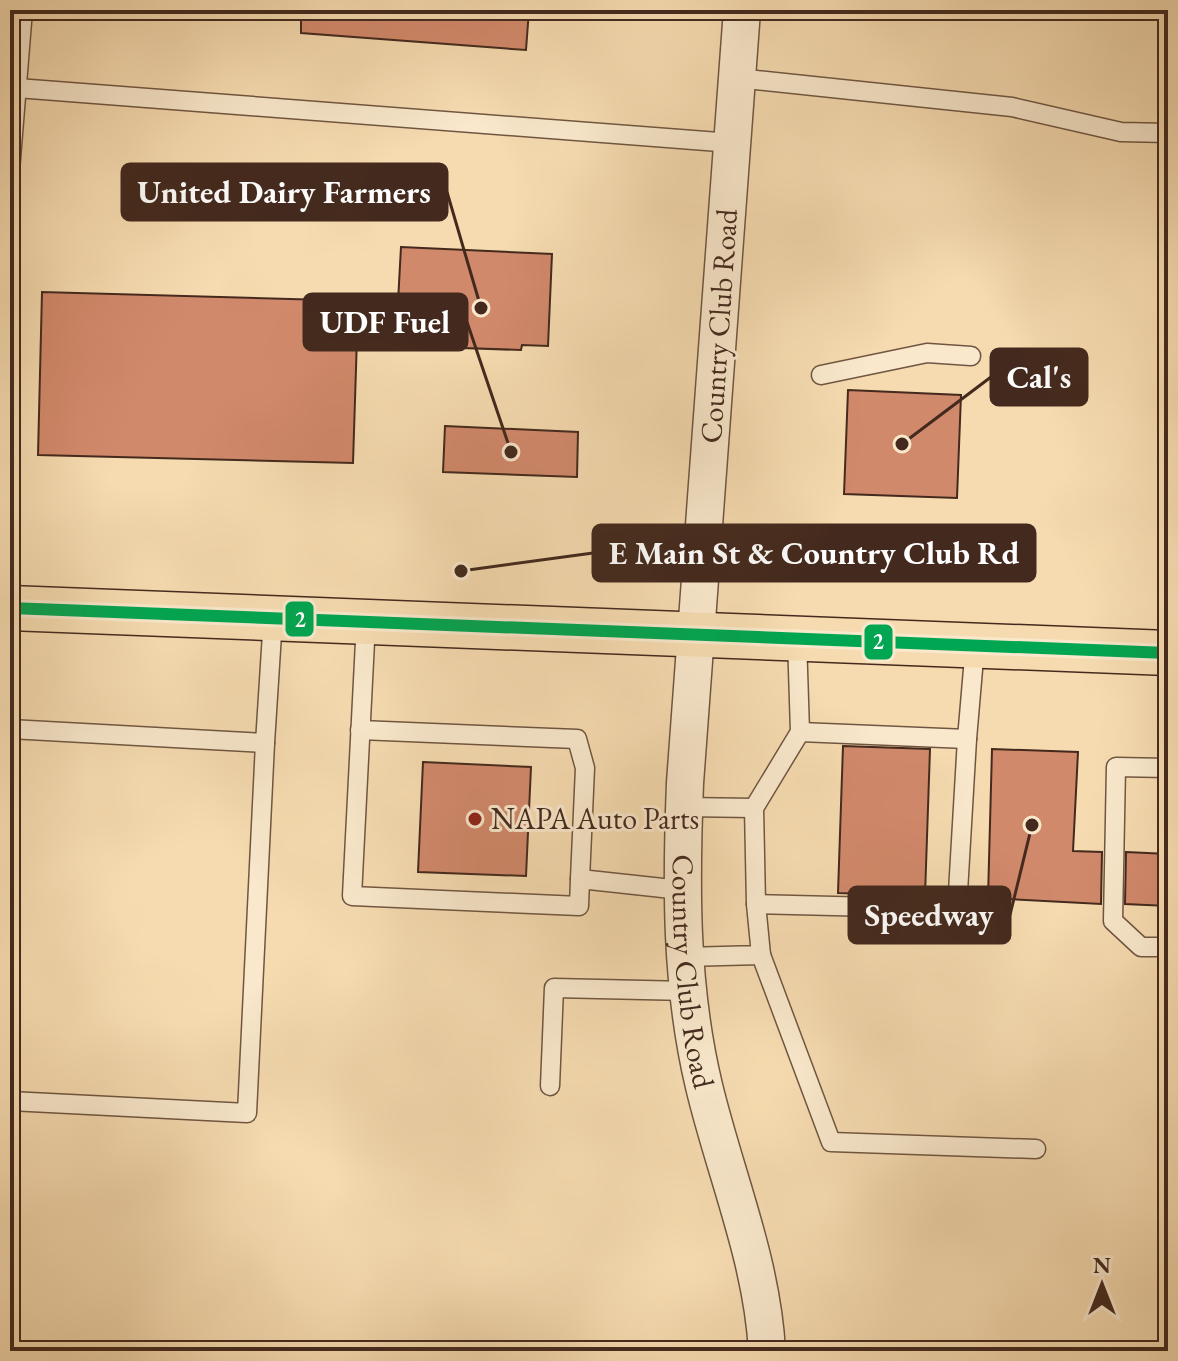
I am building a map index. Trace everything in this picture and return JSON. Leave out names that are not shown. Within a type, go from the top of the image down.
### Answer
[{"type":"main road","points":[[10,608],[1168,653]]},
{"type":"street","name":"Country Club Road","points":[[742,10],[684,807],[681,890],[686,974],[704,1085],[736,1192],[761,1294],[767,1351]]},
{"type":"lane","points":[[10,171],[23,10]]},
{"type":"lane","points":[[737,78],[1012,107],[1121,132],[1168,133]]},
{"type":"lane","points":[[17,88],[732,143]]},
{"type":"lane","points":[[821,375],[927,353],[971,356]]},
{"type":"lane","points":[[10,1101],[247,1113],[273,618]]},
{"type":"lane","points":[[360,730],[577,739],[585,768],[579,906],[352,896],[360,730],[366,622]]},
{"type":"lane","points":[[797,639],[800,732],[754,808],[756,904],[761,955],[831,1142],[1036,1149]]},
{"type":"lane","points":[[756,904],[957,909],[975,646]]},
{"type":"lane","points":[[10,729],[265,743]]},
{"type":"lane","points":[[800,732],[967,739]]},
{"type":"lane","points":[[1168,768],[1116,767],[1113,921],[1141,947],[1168,947]]},
{"type":"lane","points":[[684,807],[754,808]]},
{"type":"lane","points":[[580,879],[681,890]]},
{"type":"lane","points":[[550,1086],[554,988],[686,974],[761,955]]},
{"type":"building","points":[[301,10],[529,10],[526,50],[301,33]]},
{"type":"building","points":[[401,247],[552,254],[548,346],[522,345],[521,350],[433,347],[434,341],[357,337],[353,463],[38,455],[42,292],[398,302]]},
{"type":"building","points":[[848,390],[961,395],[957,498],[844,494]]},
{"type":"building","points":[[445,426],[578,432],[577,477],[443,472]]},
{"type":"building","points":[[843,746],[930,749],[925,896],[838,893]]},
{"type":"building","points":[[992,749],[1078,752],[1073,851],[1102,852],[1101,904],[988,898]]},
{"type":"building","name":"NAPA Auto Parts","points":[[423,762],[531,767],[526,876],[418,872]]},
{"type":"building","points":[[1126,852],[1168,854],[1168,906],[1125,904]]},
{"type":"transit line","name":"2","points":[[10,608],[1168,653]]},
{"type":"place","name":"United Dairy Farmers","points":[[481,308]]},
{"type":"place","name":"Cal's","points":[[902,444]]},
{"type":"place","name":"UDF Fuel","points":[[511,452]]},
{"type":"place","name":"E Main St & Country Club Rd","points":[[461,571]]},
{"type":"place","name":"NAPA Auto Parts","points":[[475,819]]},
{"type":"place","name":"Speedway","points":[[1032,825]]}]
